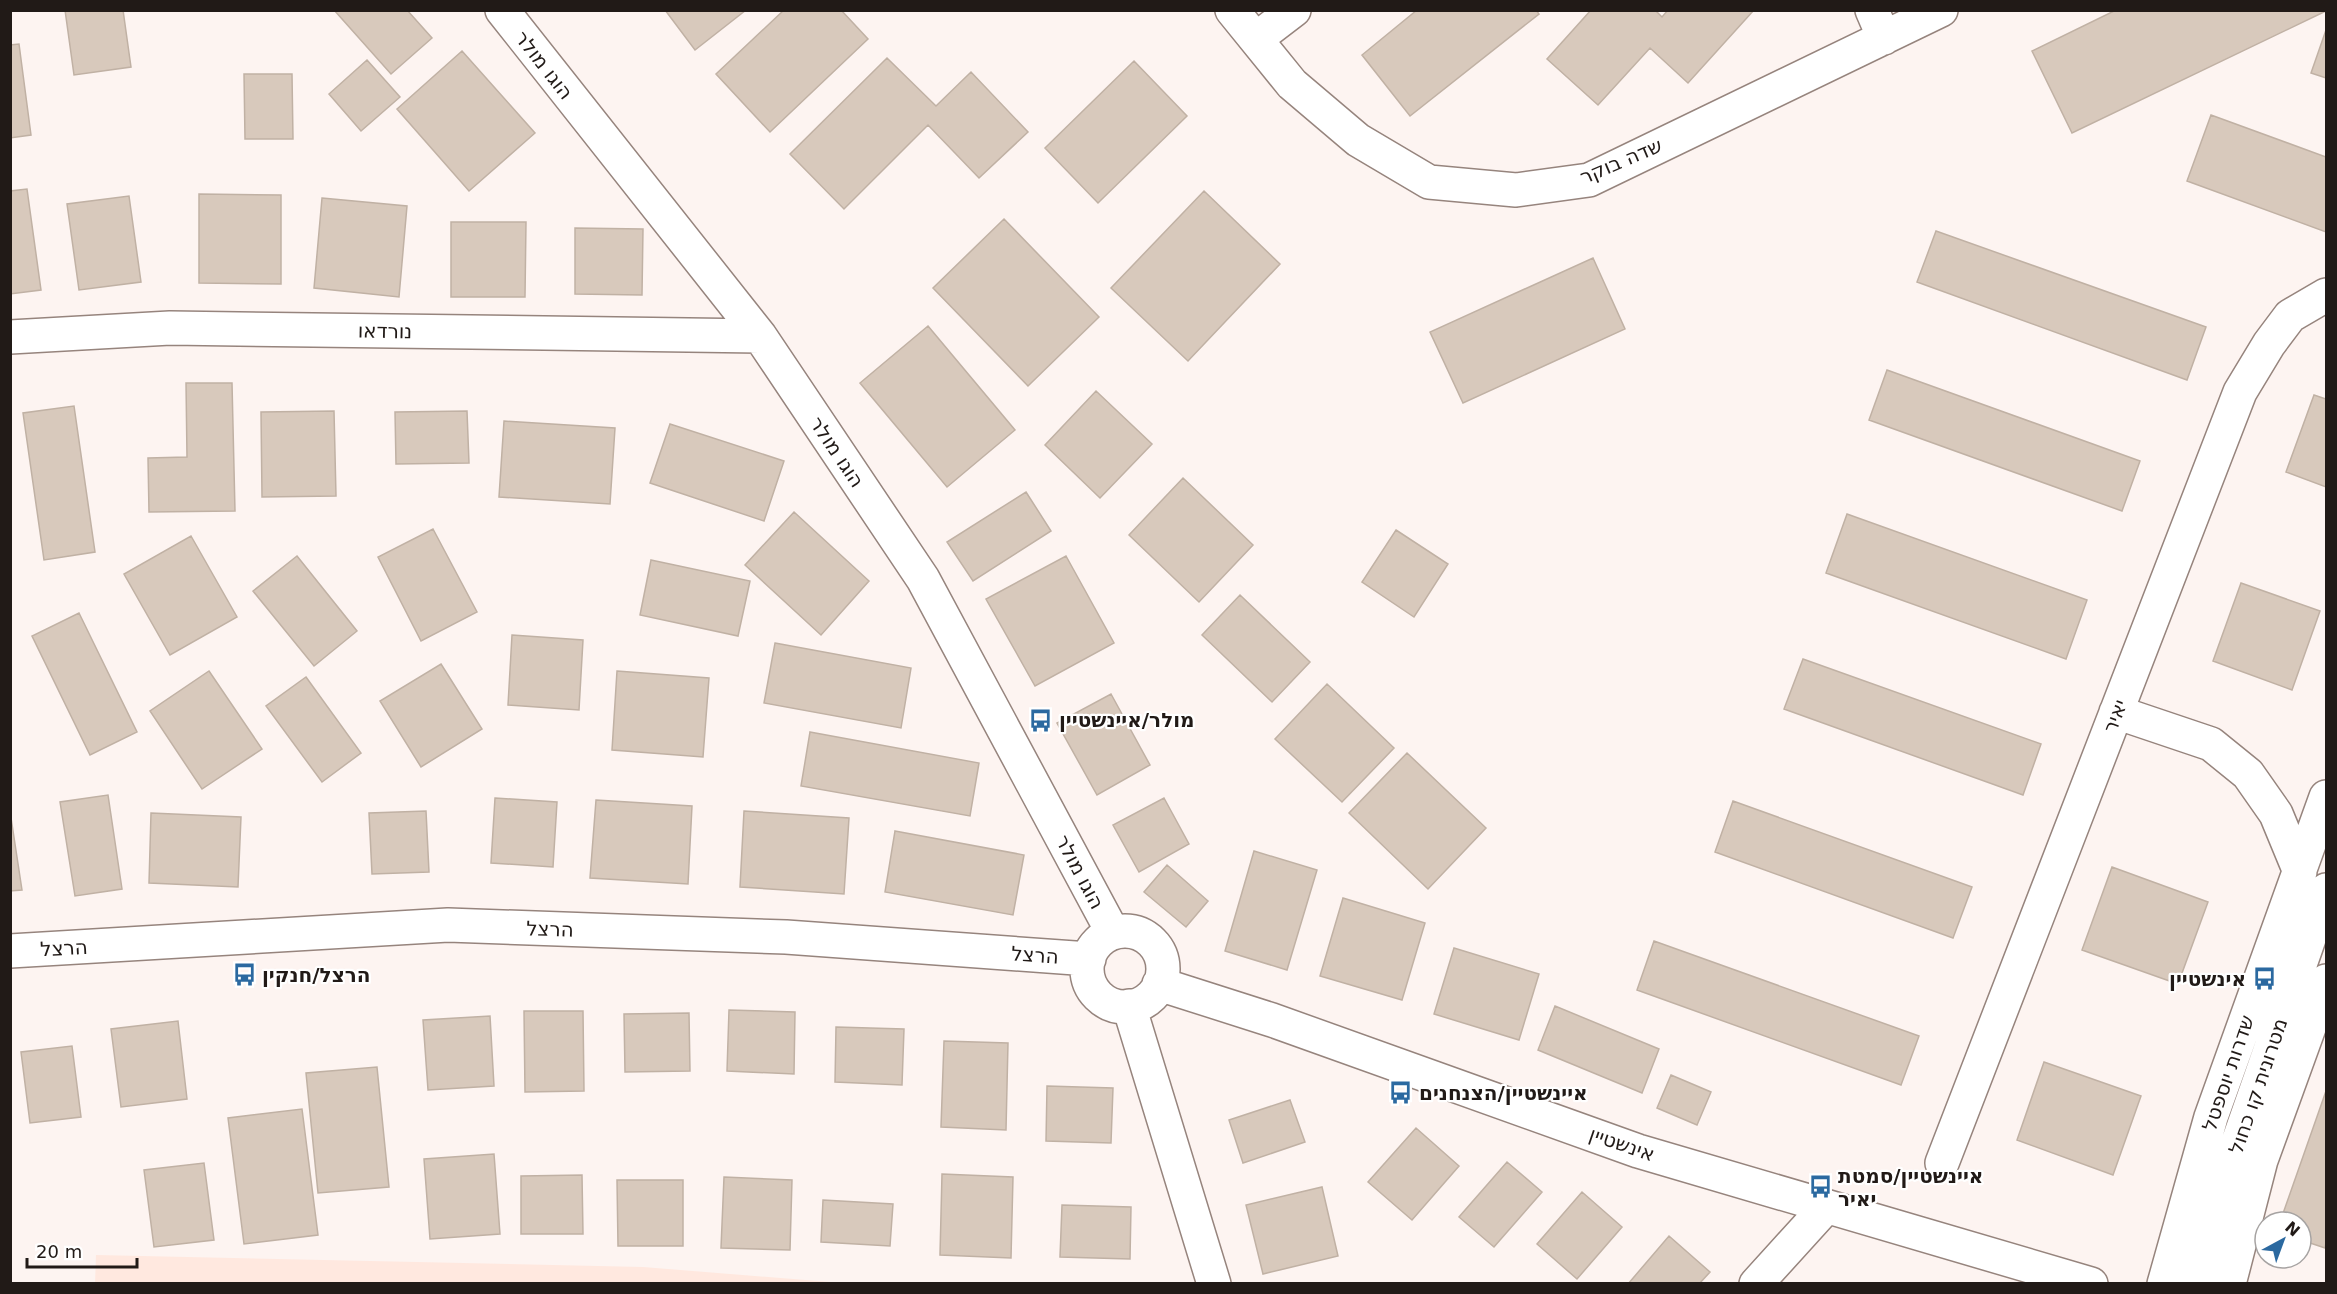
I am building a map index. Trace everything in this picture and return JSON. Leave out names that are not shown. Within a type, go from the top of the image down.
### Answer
[{"type":"street","name":"הוגו מולר","points":[[502,10],[760,336],[922,579],[1113,933]]},
{"type":"street","name":"שדה בוקר","points":[[1232,10],[1292,84],[1358,140],[1429,182],[1516,190],[1589,180],[1878,24],[1941,10]]},
{"type":"street","points":[[1256,39],[1294,10]]},
{"type":"street","name":"יאיר","points":[[1942,1163],[2240,392],[2269,344],[2290,316],[2326,295]]},
{"type":"street","name":"נורדאו","points":[[10,337],[170,328],[760,336]]},
{"type":"street","points":[[2116,712],[2211,744],[2248,774],[2276,814],[2300,872]]},
{"type":"street","name":"שדרות יוספטל","points":[[2164,1284],[2211,1117],[2326,797]]},
{"type":"street","name":"מטרונית קו כחול","points":[[2196,1284],[2235,1151],[2326,890]]},
{"type":"street","name":"הרצל","points":[[10,951],[448,925],[786,937],[1089,958]]},
{"type":"street","points":[[1121,930],[1133,931],[1144,936],[1154,944],[1164,966],[1162,979],[1148,1000],[1136,1006],[1122,1007],[1110,1004],[1091,986],[1087,975],[1091,950],[1099,941],[1113,933],[1121,930]]},
{"type":"street","points":[[2229,1284],[2261,1160],[2326,981]]},
{"type":"street","name":"אינשטיין","points":[[1159,984],[1272,1020],[1638,1151],[2091,1284]]},
{"type":"street","points":[[1129,1006],[1214,1284]]},
{"type":"street","points":[[1756,1284],[1826,1207]]},
{"type":"path","points":[[1418,1284],[1457,1282],[1463,1284]]},
{"type":"shaded area","points":[[96,1255],[643,1267],[843,1283],[95,1284]]},
{"type":"building","points":[[65,10],[123,10],[131,67],[74,75]]},
{"type":"building","points":[[334,10],[407,10],[432,38],[391,74]]},
{"type":"building","points":[[665,10],[746,10],[695,50]]},
{"type":"building","points":[[784,10],[841,10],[868,39],[770,132],[716,74]]},
{"type":"building","points":[[1417,10],[1536,10],[1539,14],[1410,116],[1362,55]]},
{"type":"building","points":[[1591,10],[1655,10],[1662,17],[1668,10],[1754,10],[1688,83],[1650,48],[1598,105],[1547,59]]},
{"type":"building","points":[[2116,10],[2326,11],[2072,133],[2032,51]]},
{"type":"building","points":[[2326,30],[2326,78],[2311,73]]},
{"type":"building","points":[[19,44],[31,135],[10,138],[10,45]]},
{"type":"building","points":[[462,51],[535,133],[469,191],[397,109]]},
{"type":"building","points":[[887,58],[936,106],[971,72],[1028,132],[979,178],[928,125],[844,209],[790,154]]},
{"type":"building","points":[[367,60],[400,97],[361,131],[329,94]]},
{"type":"building","points":[[1134,61],[1187,116],[1098,203],[1045,148]]},
{"type":"building","points":[[244,74],[292,74],[293,139],[245,139]]},
{"type":"building","points":[[2211,115],[2326,157],[2326,232],[2187,181]]},
{"type":"building","points":[[27,189],[41,290],[10,294],[10,191]]},
{"type":"building","points":[[1204,191],[1280,264],[1188,361],[1111,288]]},
{"type":"building","points":[[199,194],[281,195],[281,284],[199,283]]},
{"type":"building","points":[[129,196],[141,282],[79,290],[67,204]]},
{"type":"building","points":[[322,198],[407,206],[399,297],[314,288]]},
{"type":"building","points":[[1004,219],[1099,317],[1028,386],[933,288]]},
{"type":"building","points":[[451,222],[526,222],[525,297],[451,297]]},
{"type":"building","points":[[575,228],[643,229],[642,295],[575,294]]},
{"type":"building","points":[[1936,231],[2206,327],[2187,380],[1917,282]]},
{"type":"building","points":[[1593,258],[1625,329],[1463,403],[1430,332]]},
{"type":"building","points":[[928,326],[1015,430],[947,487],[860,383]]},
{"type":"building","points":[[1887,370],[2140,461],[2122,511],[1869,420]]},
{"type":"building","points":[[186,383],[232,383],[235,511],[149,512],[148,458],[187,457]]},
{"type":"building","points":[[1096,391],[1152,444],[1100,498],[1045,445]]},
{"type":"building","points":[[2314,395],[2326,399],[2326,487],[2286,472]]},
{"type":"building","points":[[74,406],[95,552],[44,560],[23,413]]},
{"type":"building","points":[[334,411],[336,496],[262,497],[261,412]]},
{"type":"building","points":[[467,411],[469,463],[396,464],[395,412]]},
{"type":"building","points":[[504,421],[615,428],[610,504],[499,497]]},
{"type":"building","points":[[670,424],[784,461],[764,521],[650,483]]},
{"type":"building","points":[[1183,478],[1253,545],[1199,602],[1129,535]]},
{"type":"building","points":[[1026,492],[1051,531],[973,581],[947,542]]},
{"type":"building","points":[[794,512],[869,581],[821,635],[745,565]]},
{"type":"building","points":[[1847,514],[2087,600],[2066,659],[1826,573]]},
{"type":"building","points":[[433,529],[477,612],[421,641],[378,557]]},
{"type":"building","points":[[1396,530],[1448,564],[1414,617],[1362,582]]},
{"type":"building","points":[[191,536],[237,617],[170,655],[124,574]]},
{"type":"building","points":[[297,556],[357,631],[314,666],[253,591]]},
{"type":"building","points":[[1066,556],[1114,643],[1035,686],[986,599]]},
{"type":"building","points":[[651,560],[750,581],[738,636],[640,615]]},
{"type":"building","points":[[2241,583],[2320,611],[2292,690],[2213,661]]},
{"type":"building","points":[[1240,595],[1310,662],[1272,702],[1202,635]]},
{"type":"building","points":[[79,613],[137,732],[90,755],[32,636]]},
{"type":"building","points":[[512,635],[583,640],[579,710],[508,705]]},
{"type":"building","points":[[775,643],[911,668],[901,728],[764,703]]},
{"type":"building","points":[[1803,659],[2041,744],[2023,795],[1784,709]]},
{"type":"building","points":[[441,664],[482,729],[421,767],[380,701]]},
{"type":"building","points":[[209,671],[262,749],[202,789],[150,711]]},
{"type":"building","points":[[617,671],[709,678],[703,757],[612,750]]},
{"type":"building","points":[[306,677],[361,753],[322,782],[266,706]]},
{"type":"building","points":[[1327,684],[1394,748],[1342,802],[1275,739]]},
{"type":"building","points":[[1111,694],[1150,765],[1097,795],[1057,723]]},
{"type":"building","points":[[810,732],[979,763],[970,816],[801,786]]},
{"type":"building","points":[[1407,753],[1486,828],[1428,889],[1349,813]]},
{"type":"building","points":[[108,795],[122,889],[75,896],[60,802]]},
{"type":"building","points":[[495,798],[557,802],[553,867],[491,863]]},
{"type":"building","points":[[1164,798],[1189,844],[1139,872],[1113,825]]},
{"type":"building","points":[[596,800],[692,806],[688,884],[590,878]]},
{"type":"building","points":[[1733,801],[1972,887],[1953,938],[1715,852]]},
{"type":"building","points":[[10,811],[22,890],[10,891]]},
{"type":"building","points":[[426,811],[429,872],[372,874],[369,813]]},
{"type":"building","points":[[744,811],[849,818],[844,894],[740,887]]},
{"type":"building","points":[[151,813],[241,817],[238,887],[149,883]]},
{"type":"building","points":[[895,831],[1024,855],[1013,915],[885,892]]},
{"type":"building","points":[[1254,851],[1317,870],[1287,970],[1225,951]]},
{"type":"building","points":[[1167,865],[1208,901],[1186,927],[1144,892]]},
{"type":"building","points":[[2112,867],[2208,902],[2178,984],[2082,950]]},
{"type":"building","points":[[1343,898],[1425,923],[1402,1000],[1320,976]]},
{"type":"building","points":[[1654,941],[1919,1036],[1901,1085],[1637,990]]},
{"type":"building","points":[[1454,948],[1539,974],[1519,1040],[1434,1014]]},
{"type":"building","points":[[1555,1006],[1659,1049],[1642,1093],[1538,1050]]},
{"type":"building","points":[[729,1010],[795,1012],[794,1074],[727,1071]]},
{"type":"building","points":[[524,1011],[583,1011],[584,1091],[525,1092]]},
{"type":"building","points":[[689,1013],[690,1071],[625,1072],[624,1014]]},
{"type":"building","points":[[490,1016],[494,1086],[428,1090],[423,1020]]},
{"type":"building","points":[[178,1021],[187,1099],[121,1107],[111,1029]]},
{"type":"building","points":[[836,1027],[904,1029],[902,1085],[835,1082]]},
{"type":"building","points":[[944,1041],[1008,1043],[1006,1130],[941,1127]]},
{"type":"building","points":[[72,1046],[81,1117],[30,1123],[21,1052]]},
{"type":"building","points":[[2044,1062],[2141,1096],[2113,1175],[2017,1140]]},
{"type":"building","points":[[377,1067],[389,1187],[318,1193],[306,1073]]},
{"type":"building","points":[[1671,1075],[1711,1092],[1697,1125],[1657,1108]]},
{"type":"building","points":[[1047,1086],[1113,1088],[1111,1143],[1046,1141]]},
{"type":"building","points":[[2326,1091],[2325,1248],[2313,1244],[2313,1210],[2284,1210]]},
{"type":"building","points":[[1290,1100],[1305,1142],[1243,1163],[1229,1120]]},
{"type":"building","points":[[302,1109],[318,1235],[244,1244],[228,1118]]},
{"type":"building","points":[[1416,1128],[1459,1166],[1412,1220],[1368,1182]]},
{"type":"building","points":[[494,1154],[500,1234],[430,1239],[424,1159]]},
{"type":"building","points":[[1507,1162],[1542,1192],[1494,1247],[1459,1217]]},
{"type":"building","points":[[204,1163],[214,1240],[154,1247],[144,1170]]},
{"type":"building","points":[[942,1174],[1013,1177],[1011,1258],[940,1255]]},
{"type":"building","points":[[582,1175],[583,1234],[521,1234],[521,1176]]},
{"type":"building","points":[[724,1177],[792,1180],[790,1250],[721,1248]]},
{"type":"building","points":[[617,1180],[683,1180],[683,1246],[618,1246]]},
{"type":"building","points":[[1322,1187],[1338,1256],[1263,1274],[1246,1205]]},
{"type":"building","points":[[1582,1192],[1622,1227],[1577,1279],[1537,1244]]},
{"type":"building","points":[[823,1200],[893,1204],[890,1246],[821,1242]]},
{"type":"building","points":[[1062,1205],[1131,1207],[1130,1259],[1060,1257]]},
{"type":"building","points":[[1669,1236],[1710,1272],[1699,1284],[1628,1284]]},
{"type":"place","name":"מולר/איינשטיין","points":[[1041,720]]},
{"type":"place","name":"הרצל/חנקין","points":[[244,975]]},
{"type":"place","name":"אינשטיין","points":[[2264,979]]},
{"type":"place","name":"איינשטיין/הצנחנים","points":[[1401,1093]]},
{"type":"place","name":"איינשטיין/סמטת יאיר","points":[[1820,1187]]}]
